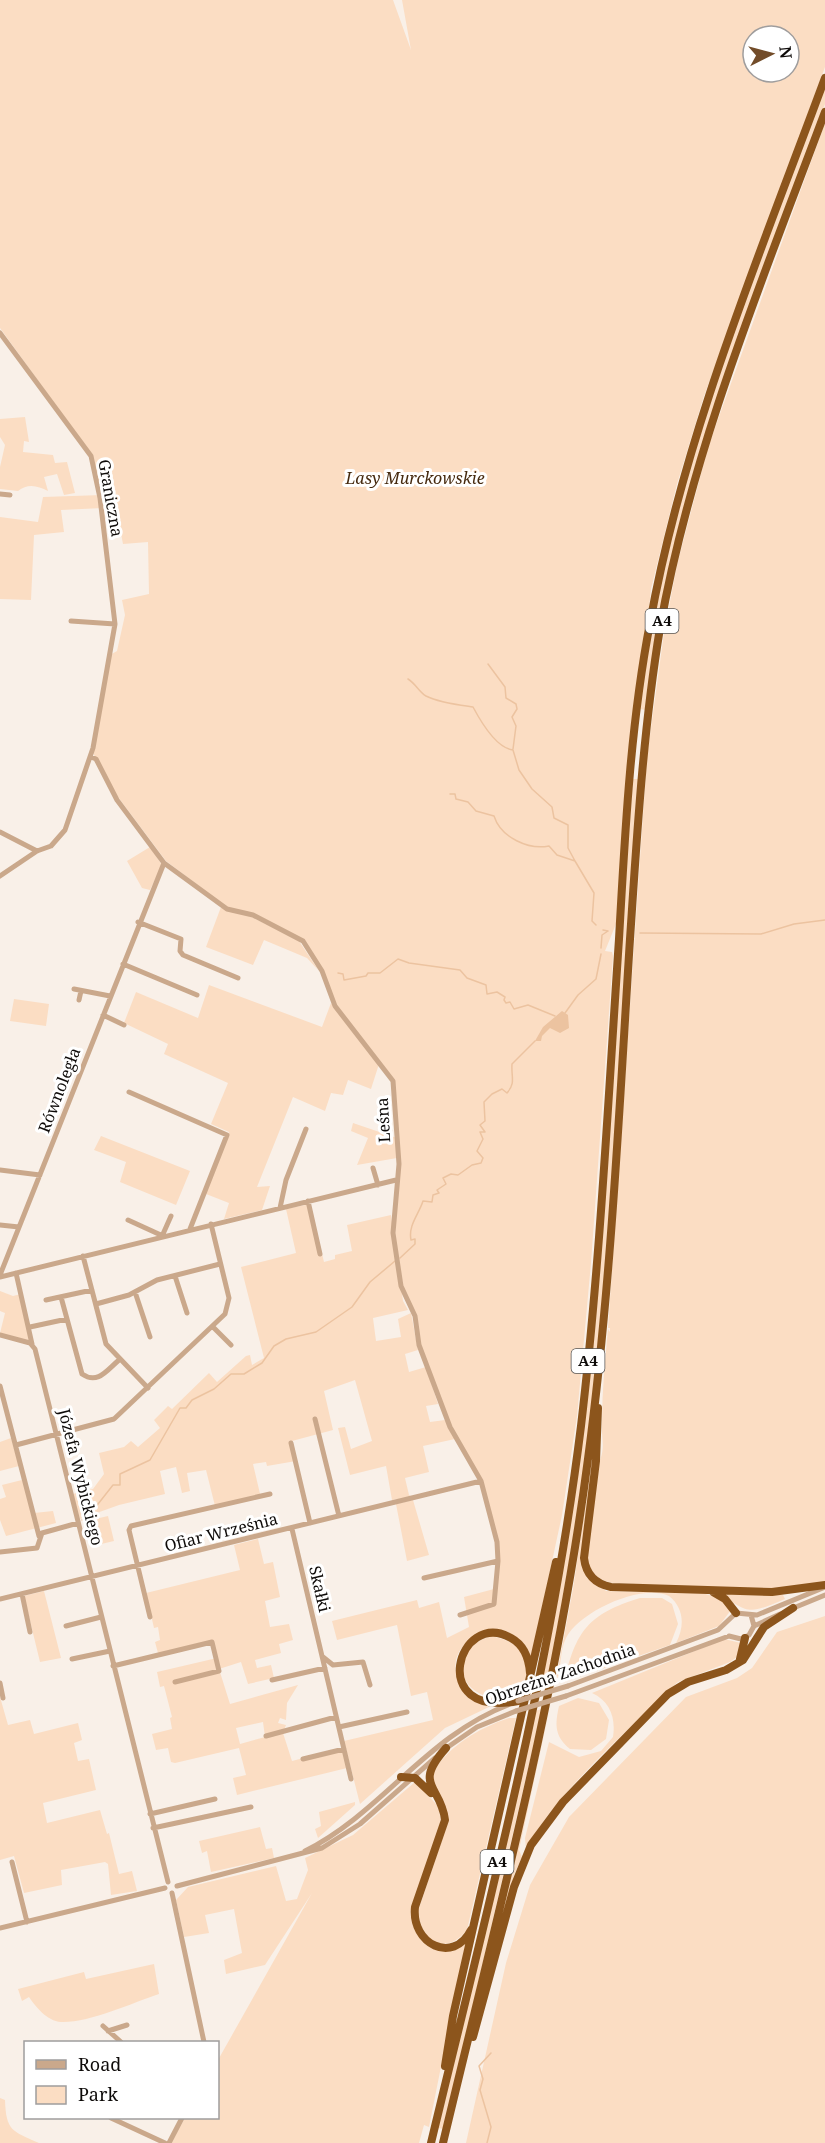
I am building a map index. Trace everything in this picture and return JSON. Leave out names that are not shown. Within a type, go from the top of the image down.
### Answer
[{"type":"highway","name":"A4","points":[[431,2143],[535,1696],[573,1487],[595,1274],[632,757],[649,626],[670,526],[704,408],[825,78]]},
{"type":"highway","name":"A4","points":[[443,2143],[561,1628],[586,1478],[597,1380],[642,771],[661,625],[681,528],[710,428],[825,112]]},
{"type":"highway","points":[[597,1380],[599,1424],[584,1558],[587,1570],[598,1583],[612,1587],[786,1592],[825,1586]]},
{"type":"highway","points":[[442,2099],[453,2016],[573,1487]]},
{"type":"highway","points":[[697,1590],[720,1595],[736,1612]]},
{"type":"highway","points":[[464,2057],[473,2038],[520,1867],[540,1831],[563,1802],[668,1694],[688,1682],[735,1665],[747,1655],[764,1626],[793,1608]]},
{"type":"highway","points":[[518,1701],[491,1704],[469,1694],[462,1686],[459,1669],[464,1650],[475,1638],[484,1635],[508,1636],[519,1644],[527,1658],[529,1686]]},
{"type":"highway","points":[[735,1665],[743,1653],[745,1638]]},
{"type":"highway","points":[[446,1748],[435,1760],[430,1775],[431,1788],[442,1806],[445,1820],[415,1907],[415,1926],[429,1943],[448,1947],[464,1939],[475,1920]]},
{"type":"highway","points":[[401,1778],[412,1777],[436,1798]]},
{"type":"street","name":"Graniczna","points":[[0,333],[91,456],[100,498],[115,624],[91,757],[65,830],[57,842],[37,851],[0,876]]},
{"type":"street","points":[[0,494],[10,495]]},
{"type":"street","points":[[71,621],[115,624]]},
{"type":"street","name":"Leśna","points":[[91,757],[96,759],[117,800],[164,863],[227,909],[254,915],[303,941],[322,971],[335,1006],[393,1081],[399,1164],[393,1233],[401,1286],[415,1317],[419,1345],[450,1427],[481,1482],[497,1542],[498,1561],[494,1604],[460,1615]]},
{"type":"street","points":[[0,832],[37,851]]},
{"type":"street","name":"Równoległa","points":[[0,1276],[138,922],[164,863]]},
{"type":"street","points":[[138,922],[181,939],[180,951],[183,955],[238,978]]},
{"type":"street","points":[[123,964],[197,995]]},
{"type":"street","points":[[74,989],[110,996]]},
{"type":"street","points":[[79,1000],[81,991]]},
{"type":"street","points":[[103,1015],[124,1025]]},
{"type":"street","points":[[129,1092],[227,1135],[190,1229]]},
{"type":"street","points":[[280,1208],[286,1180],[306,1129]]},
{"type":"street","points":[[373,1168],[378,1185]]},
{"type":"street","points":[[0,1170],[40,1175]]},
{"type":"street","points":[[0,1276],[396,1180]]},
{"type":"street","points":[[308,1202],[320,1254]]},
{"type":"street","points":[[163,1235],[171,1215]]},
{"type":"street","points":[[128,1220],[163,1235]]},
{"type":"street","points":[[16,1445],[57,1436],[114,1419],[225,1314],[229,1306],[211,1224]]},
{"type":"street","points":[[0,1225],[19,1227]]},
{"type":"street","points":[[83,1256],[103,1336],[118,1360],[148,1388]]},
{"type":"street","points":[[96,1304],[135,1292],[157,1280],[220,1264]]},
{"type":"street","name":"Józefa Wybickiego","points":[[16,1273],[168,1882]]},
{"type":"street","points":[[175,1276],[187,1313]]},
{"type":"street","points":[[46,1300],[92,1290]]},
{"type":"street","points":[[135,1292],[150,1337]]},
{"type":"street","points":[[61,1297],[79,1369],[86,1376],[98,1378],[118,1360]]},
{"type":"street","points":[[30,1327],[67,1319]]},
{"type":"street","points":[[213,1327],[231,1345]]},
{"type":"street","points":[[0,1335],[32,1344]]},
{"type":"street","points":[[0,1386],[39,1536],[38,1547],[0,1552]]},
{"type":"street","points":[[0,1419],[8,1417]]},
{"type":"street","points":[[315,1419],[339,1516]]},
{"type":"street","points":[[291,1443],[310,1523]]},
{"type":"street","name":"Ofiar Września","points":[[0,1599],[481,1482]]},
{"type":"street","points":[[150,1617],[129,1530],[133,1524],[270,1494]]},
{"type":"street","points":[[39,1536],[42,1533],[78,1523]]},
{"type":"street","name":"Skałki","points":[[292,1528],[351,1779]]},
{"type":"street","points":[[424,1578],[498,1561]]},
{"type":"street","points":[[825,1586],[751,1615],[736,1612],[726,1624],[729,1636],[745,1638],[754,1626],[825,1595]]},
{"type":"street","points":[[22,1594],[30,1632]]},
{"type":"street","points":[[751,1615],[754,1626]]},
{"type":"street","points":[[66,1626],[101,1617]]},
{"type":"street","name":"Obrzeżna Zachodnia","points":[[298,1855],[330,1838],[461,1727],[485,1714],[675,1648],[718,1630],[726,1624]]},
{"type":"street","name":"Obrzeżna Zachodnia","points":[[177,1886],[298,1855],[327,1845],[360,1824],[446,1748],[477,1727],[516,1711],[566,1696],[729,1636]]},
{"type":"street","points":[[113,1666],[212,1642],[219,1671],[175,1682]]},
{"type":"street","points":[[72,1659],[110,1651]]},
{"type":"street","points":[[322,1656],[333,1665],[363,1662],[370,1685]]},
{"type":"street","points":[[272,1680],[325,1668]]},
{"type":"street","points":[[0,1683],[3,1698]]},
{"type":"street","points":[[339,1728],[407,1712]]},
{"type":"street","points":[[266,1736],[336,1718]]},
{"type":"street","points":[[303,1760],[344,1749]]},
{"type":"street","points":[[150,1814],[215,1798]]},
{"type":"street","points":[[153,1828],[251,1807]]},
{"type":"street","points":[[12,1862],[27,1922]]},
{"type":"street","points":[[165,1888],[168,1882],[173,1881],[177,1886],[176,1891],[172,1893]]},
{"type":"street","points":[[0,1928],[165,1888],[172,1893],[204,2041]]},
{"type":"street","points":[[108,2031],[127,2025]]},
{"type":"street","points":[[103,2026],[119,2041]]},
{"type":"street","points":[[113,2119],[167,2143],[181,2119]]},
{"type":"green space","name":"Lasy Murckowskie","points":[[0,0],[393,0],[411,50],[402,0],[825,0],[825,67],[704,396],[677,484],[651,589],[618,919],[605,951],[612,952],[613,956],[591,1263],[577,1416],[562,1515],[531,1659],[522,1642],[507,1633],[489,1632],[471,1639],[462,1648],[455,1668],[462,1687],[470,1696],[489,1707],[445,1728],[360,1804],[344,1741],[433,1720],[427,1692],[411,1696],[397,1625],[337,1640],[332,1621],[417,1600],[419,1608],[439,1602],[447,1638],[469,1627],[464,1597],[494,1589],[500,1562],[482,1481],[451,1427],[421,1346],[416,1316],[403,1286],[395,1235],[400,1164],[394,1081],[336,1005],[323,970],[303,939],[259,916],[228,908],[166,861],[115,793],[93,753],[110,655],[117,651],[125,615],[122,600],[149,594],[148,542],[123,544],[118,518],[105,519],[103,508],[61,510],[64,532],[34,535],[31,600],[0,599],[0,517],[38,522],[43,497],[102,495],[91,454],[0,328]]},
{"type":"green space","points":[[825,86],[825,104],[694,472],[646,710],[639,709],[662,577],[695,446],[741,310]]},
{"type":"green space","points":[[825,123],[825,1582],[799,1587],[746,1590],[613,1583],[601,1579],[592,1571],[587,1555],[593,1499],[603,1447],[603,1387],[608,1329],[610,1332],[608,1328],[647,757],[664,633],[677,565],[708,447]]},
{"type":"green space","points":[[25,417],[29,442],[24,441],[23,452],[53,455],[55,463],[67,462],[75,493],[64,495],[57,474],[44,477],[48,491],[33,486],[18,491],[0,489],[0,467],[5,445],[0,437],[0,419]]},
{"type":"green space","points":[[633,779],[639,779],[601,1321],[589,1434],[578,1507],[546,1688],[540,1689],[582,1441]]},
{"type":"green space","points":[[150,847],[162,865],[150,890],[142,888],[127,861]]},
{"type":"green space","points":[[221,907],[252,917],[299,941],[319,971],[307,958],[264,940],[253,965],[206,947]]},
{"type":"green space","points":[[209,985],[322,1027],[331,1003],[379,1064],[371,1089],[348,1080],[343,1095],[331,1093],[325,1111],[293,1097],[257,1187],[270,1186],[262,1210],[224,1219],[229,1203],[206,1194],[229,1132],[211,1124],[228,1083],[164,1054],[168,1044],[124,1023],[136,992],[198,1018]]},
{"type":"green space","points":[[14,999],[49,1004],[46,1026],[10,1021]]},
{"type":"green space","points":[[353,1123],[397,1138],[397,1158],[357,1165],[368,1138],[351,1131]]},
{"type":"green space","points":[[101,1136],[190,1171],[176,1205],[120,1182],[126,1162],[94,1150]]},
{"type":"green space","points":[[310,1204],[324,1262],[335,1259],[335,1255],[352,1251],[347,1225],[391,1215],[403,1301],[408,1310],[373,1318],[376,1341],[401,1337],[398,1319],[411,1313],[418,1350],[405,1354],[409,1372],[426,1367],[438,1404],[426,1406],[430,1422],[445,1420],[455,1439],[423,1446],[429,1472],[405,1478],[409,1495],[412,1497],[392,1500],[386,1466],[350,1475],[338,1428],[345,1427],[351,1449],[372,1441],[355,1380],[324,1391],[333,1430],[292,1441],[296,1461],[267,1466],[266,1462],[253,1464],[261,1498],[215,1506],[206,1470],[187,1473],[190,1491],[182,1493],[176,1467],[160,1471],[165,1494],[119,1505],[80,1519],[73,1494],[93,1489],[104,1474],[99,1453],[124,1447],[131,1441],[138,1447],[160,1428],[154,1420],[168,1406],[172,1409],[209,1373],[217,1382],[246,1356],[250,1355],[252,1365],[264,1358],[241,1267],[296,1253],[286,1209]]},
{"type":"green space","points":[[0,1291],[13,1296],[21,1294],[30,1341],[0,1333],[5,1313],[0,1311]]},
{"type":"green space","points":[[596,1434],[581,1563],[587,1578],[606,1591],[702,1593],[719,1598],[731,1610],[719,1626],[676,1643],[681,1630],[682,1618],[678,1606],[669,1596],[643,1593],[612,1602],[584,1619],[566,1638],[555,1684],[573,1589]]},
{"type":"green space","points":[[11,1438],[19,1466],[0,1471],[0,1442]]},
{"type":"green space","points":[[22,1480],[34,1513],[53,1511],[56,1523],[6,1536],[0,1520],[0,1499],[6,1497],[2,1485]]},
{"type":"green space","points":[[413,1500],[429,1555],[407,1561],[396,1504]]},
{"type":"green space","points":[[108,1516],[114,1541],[97,1545],[91,1520]]},
{"type":"green space","points":[[258,1539],[264,1564],[273,1562],[280,1597],[265,1601],[270,1627],[289,1624],[293,1640],[279,1644],[281,1653],[255,1660],[257,1668],[271,1665],[274,1678],[248,1684],[241,1662],[219,1669],[230,1704],[298,1685],[287,1703],[286,1720],[280,1718],[278,1723],[286,1725],[283,1733],[292,1761],[342,1748],[347,1768],[237,1795],[233,1778],[246,1775],[239,1748],[175,1763],[171,1762],[168,1748],[156,1750],[152,1734],[172,1729],[170,1718],[172,1717],[164,1686],[160,1687],[157,1672],[217,1658],[213,1640],[158,1653],[155,1642],[160,1640],[158,1627],[154,1628],[146,1593],[240,1570],[234,1545]],"holes":[[[263,1722],[265,1737],[240,1744],[236,1728]]]},
{"type":"green space","points":[[44,1591],[61,1658],[40,1662],[24,1596]]},
{"type":"green space","points":[[717,1591],[783,1595],[785,1599],[750,1610]]},
{"type":"green space","points":[[640,1598],[662,1598],[672,1604],[678,1624],[670,1645],[564,1682],[574,1650],[587,1627],[608,1611]]},
{"type":"green space","points":[[825,1616],[825,2143],[466,2143],[506,1963],[530,1885],[569,1817],[686,1697],[737,1678],[752,1668],[777,1632]]},
{"type":"green space","points":[[492,1636],[513,1644],[524,1656],[526,1673],[523,1695],[497,1701],[475,1691],[467,1683],[462,1665],[465,1656],[480,1641]]},
{"type":"green space","points":[[724,1639],[741,1643],[737,1657],[730,1662],[678,1682],[666,1692],[571,1787],[539,1828],[526,1849],[525,1838],[549,1742],[579,1757],[601,1751],[613,1737],[614,1723],[610,1711],[598,1696],[592,1693]]},
{"type":"green space","points":[[0,1697],[8,1725],[30,1720],[34,1734],[78,1723],[82,1740],[74,1743],[78,1761],[89,1759],[96,1790],[43,1803],[47,1823],[100,1810],[107,1834],[109,1833],[119,1874],[132,1871],[137,1891],[111,1895],[108,1864],[105,1862],[61,1870],[62,1885],[24,1893],[14,1856],[0,1860]]},
{"type":"green space","points":[[578,1698],[599,1703],[609,1720],[606,1739],[591,1750],[570,1749],[558,1734],[559,1706]]},
{"type":"green space","points":[[550,1707],[519,1850],[522,1857],[514,1875],[486,1986]]},
{"type":"green space","points":[[542,1709],[444,2129],[438,2128],[535,1711]]},
{"type":"green space","points":[[509,1718],[516,1718],[467,1930],[450,1943],[435,1942],[424,1930],[418,1911],[448,1822],[436,1792],[432,1773],[456,1746],[476,1732]]},
{"type":"green space","points":[[415,1782],[438,1806],[441,1821],[412,1919],[413,1924],[433,1948],[466,1941],[429,2127],[424,2125],[419,2143],[171,2143],[184,2119],[219,2119],[219,2058],[312,1893],[265,1965],[226,1974],[224,1960],[242,1953],[234,1909],[205,1915],[209,1933],[184,1937],[176,1900],[188,1887],[276,1866],[286,1901],[297,1899],[308,1870],[305,1858],[353,1835]]},
{"type":"green space","points":[[355,1802],[355,1805],[318,1838],[315,1829],[321,1826],[319,1812]]},
{"type":"green space","points":[[260,1827],[266,1849],[272,1848],[274,1858],[211,1872],[207,1851],[202,1853],[199,1841]]},
{"type":"green space","points":[[154,1964],[159,1994],[84,2019],[61,2022],[51,2019],[29,1997],[22,2001],[18,1989],[84,1972],[86,1979]]},
{"type":"green space","points":[[0,2098],[5,2100],[7,2118],[12,2129],[39,2143],[0,2143]]},
{"type":"shaded area","points":[[562,1011],[568,1015],[569,1028],[560,1033],[550,1028],[542,1036],[541,1041],[535,1041],[543,1027]]},
{"type":"waterway","points":[[488,664],[505,687],[506,698],[516,704],[517,709],[512,717],[516,726],[513,749]]},
{"type":"waterway","points":[[408,679],[431,698],[473,707],[495,739],[501,745],[513,750],[519,770],[532,789],[552,807],[554,818],[568,825],[568,848],[575,861]]},
{"type":"waterway","points":[[450,794],[455,794],[456,799],[468,802],[476,811],[494,816],[503,831],[517,841],[533,846],[549,846],[557,855],[575,861],[594,893],[592,921],[596,925]]},
{"type":"waterway","points":[[640,933],[761,934],[794,924],[825,920]]},
{"type":"waterway","points":[[603,930],[608,931]]},
{"type":"waterway","points":[[601,948],[602,935],[608,931]]},
{"type":"waterway","points":[[565,1013],[578,995],[596,979],[601,954]]},
{"type":"waterway","points":[[338,973],[343,974],[344,980],[366,976],[368,973],[380,973],[398,959],[409,963],[460,970],[467,978],[486,985],[487,994],[497,992],[505,997],[506,1003],[510,1002],[514,1009],[528,1005],[555,1016]]},
{"type":"waterway","points":[[400,1258],[415,1244],[415,1239],[411,1240],[411,1229],[423,1201],[432,1202],[433,1195],[439,1193],[437,1190],[446,1184],[443,1178],[451,1174],[458,1175],[472,1165],[481,1163],[483,1158],[477,1151],[483,1139],[480,1132],[485,1132],[480,1125],[485,1121],[484,1102],[492,1094],[502,1089],[507,1093],[512,1083],[512,1064],[535,1041]]},
{"type":"waterway","points":[[82,1520],[87,1518],[113,1485],[120,1485],[120,1474],[150,1460],[180,1408],[186,1408],[192,1400],[214,1389],[231,1374],[244,1374],[262,1363],[274,1346],[286,1339],[316,1332],[352,1307],[370,1282],[395,1261]]},
{"type":"waterway","points":[[487,2143],[491,2127],[480,2090],[483,2079],[479,2066],[491,2053]]}]
